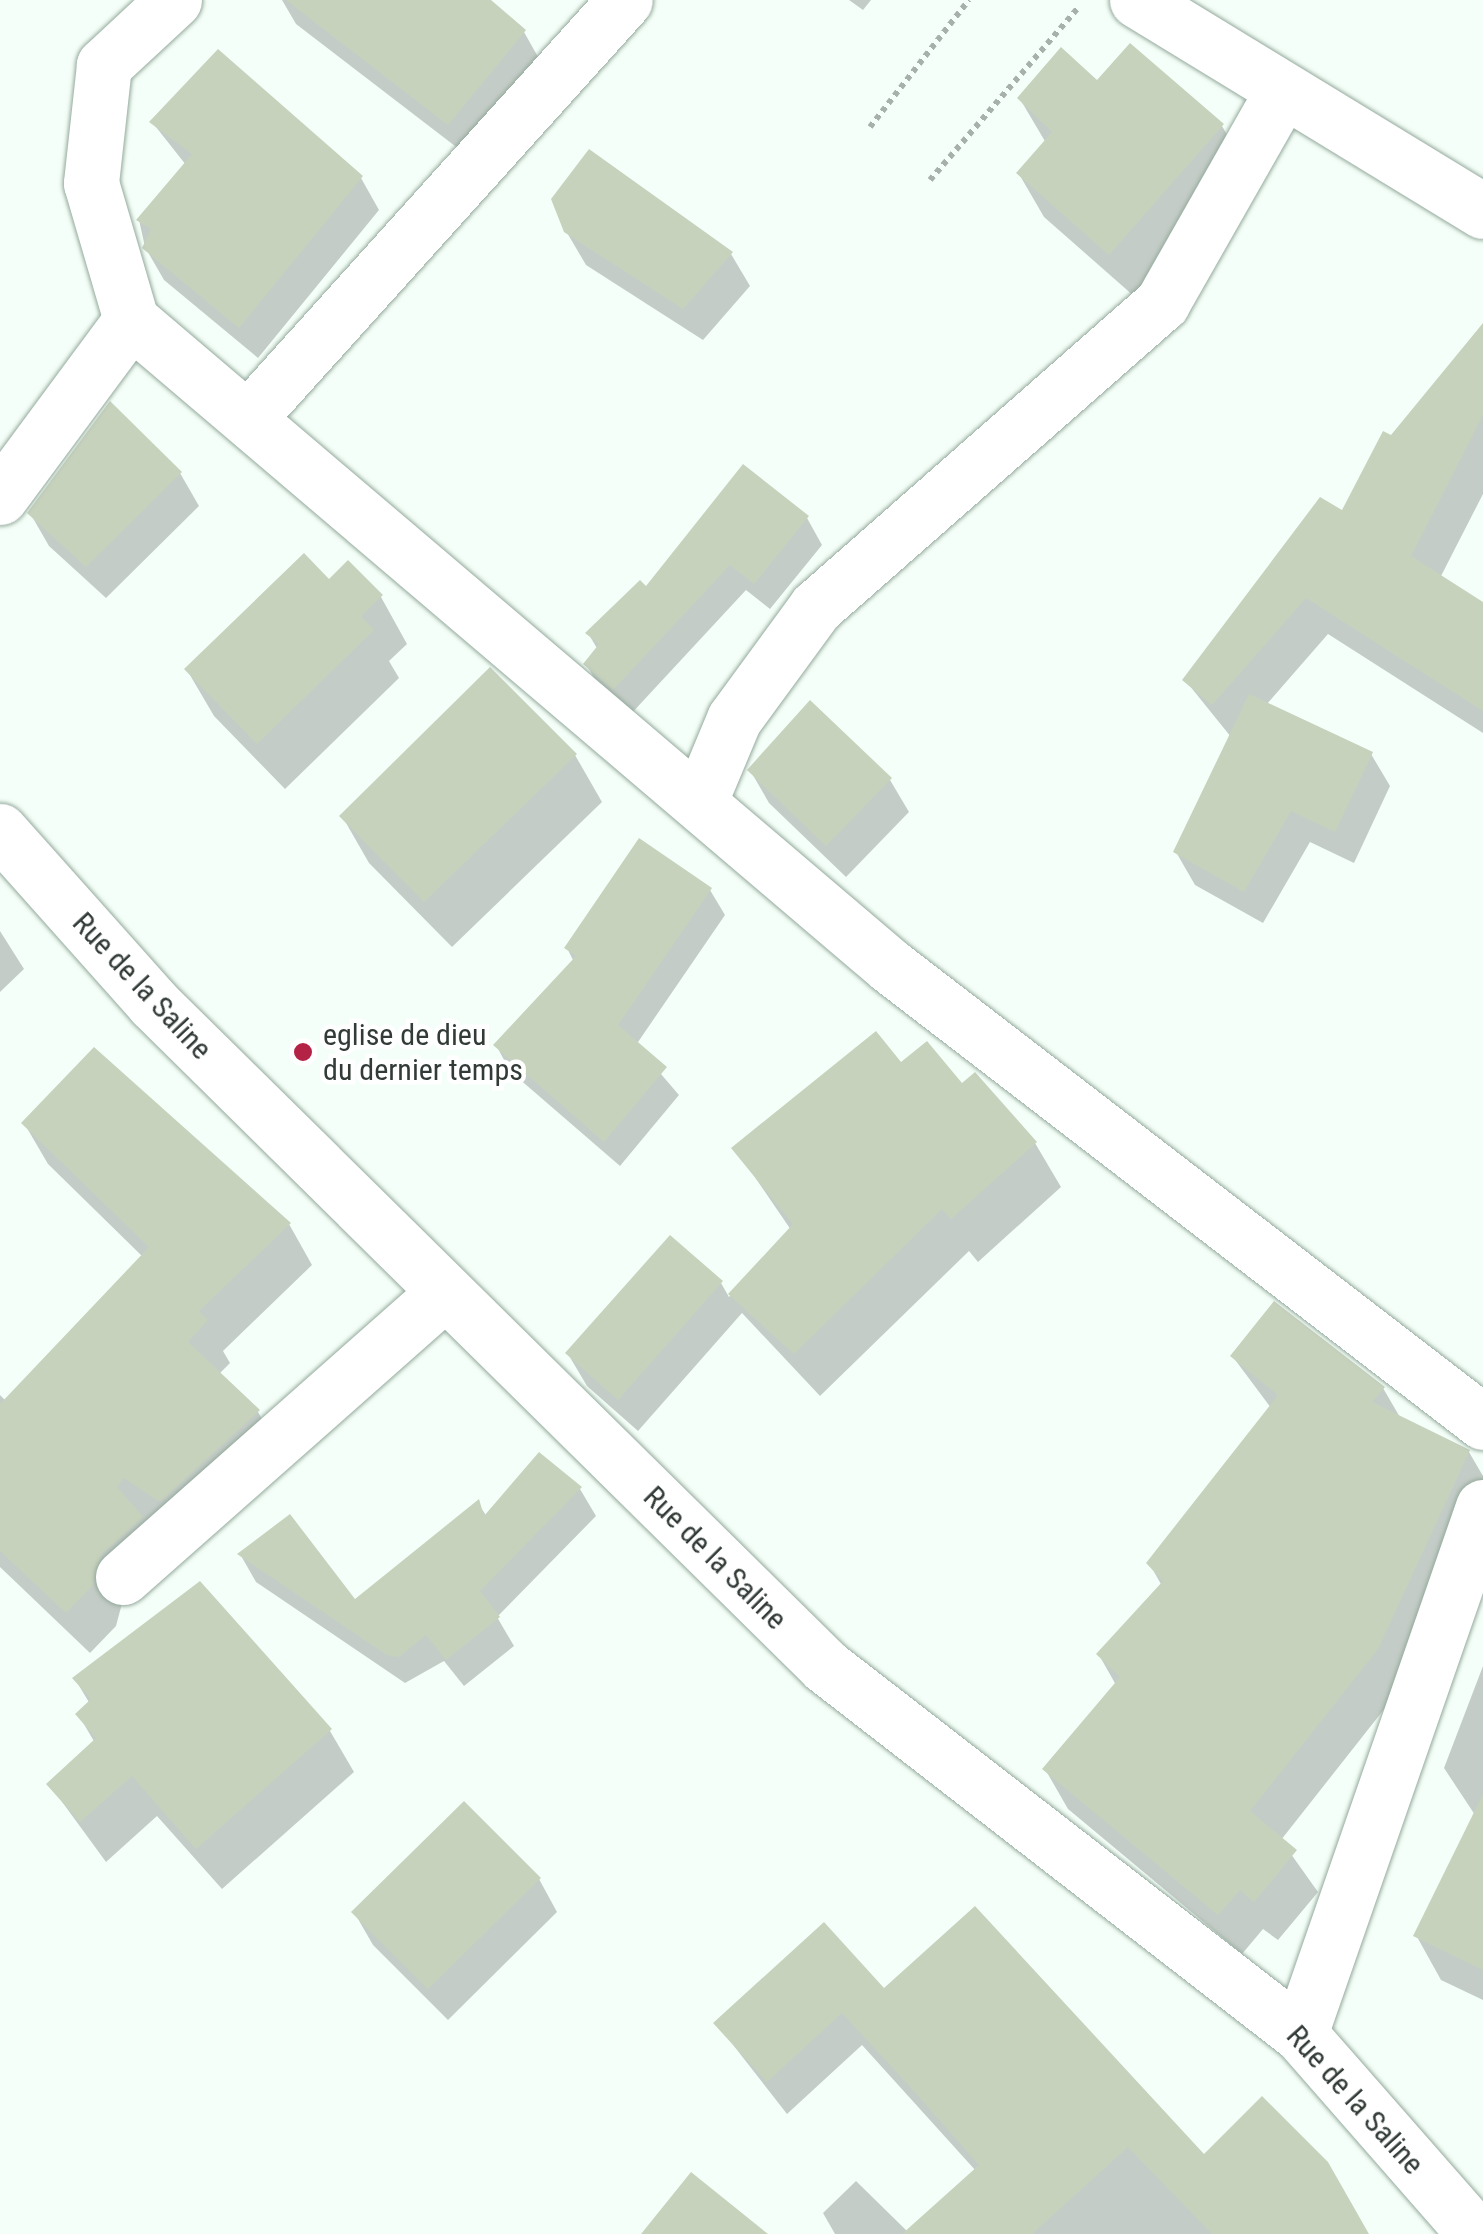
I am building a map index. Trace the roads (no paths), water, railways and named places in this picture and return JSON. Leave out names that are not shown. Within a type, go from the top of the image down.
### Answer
[{"type":"street","points":[[174,0],[104,65],[91,183],[131,320],[700,798],[890,966],[1483,1422]]},
{"type":"street","points":[[249,418],[626,0]]},
{"type":"street","points":[[1137,0],[1483,210]]},
{"type":"street","points":[[700,798],[734,719],[816,607],[1162,302],[1283,90]]},
{"type":"street","points":[[0,497],[131,320]]},
{"type":"street","name":"Rue de la Saline","points":[[0,831],[153,1003],[825,1666],[1300,2034],[1475,2234]]},
{"type":"street","points":[[123,1577],[446,1292]]},
{"type":"street","points":[[1300,2034],[1483,1507]]},
{"type":"place","name":"eglise de dieu du dernier temps","points":[[303,1052]]}]
